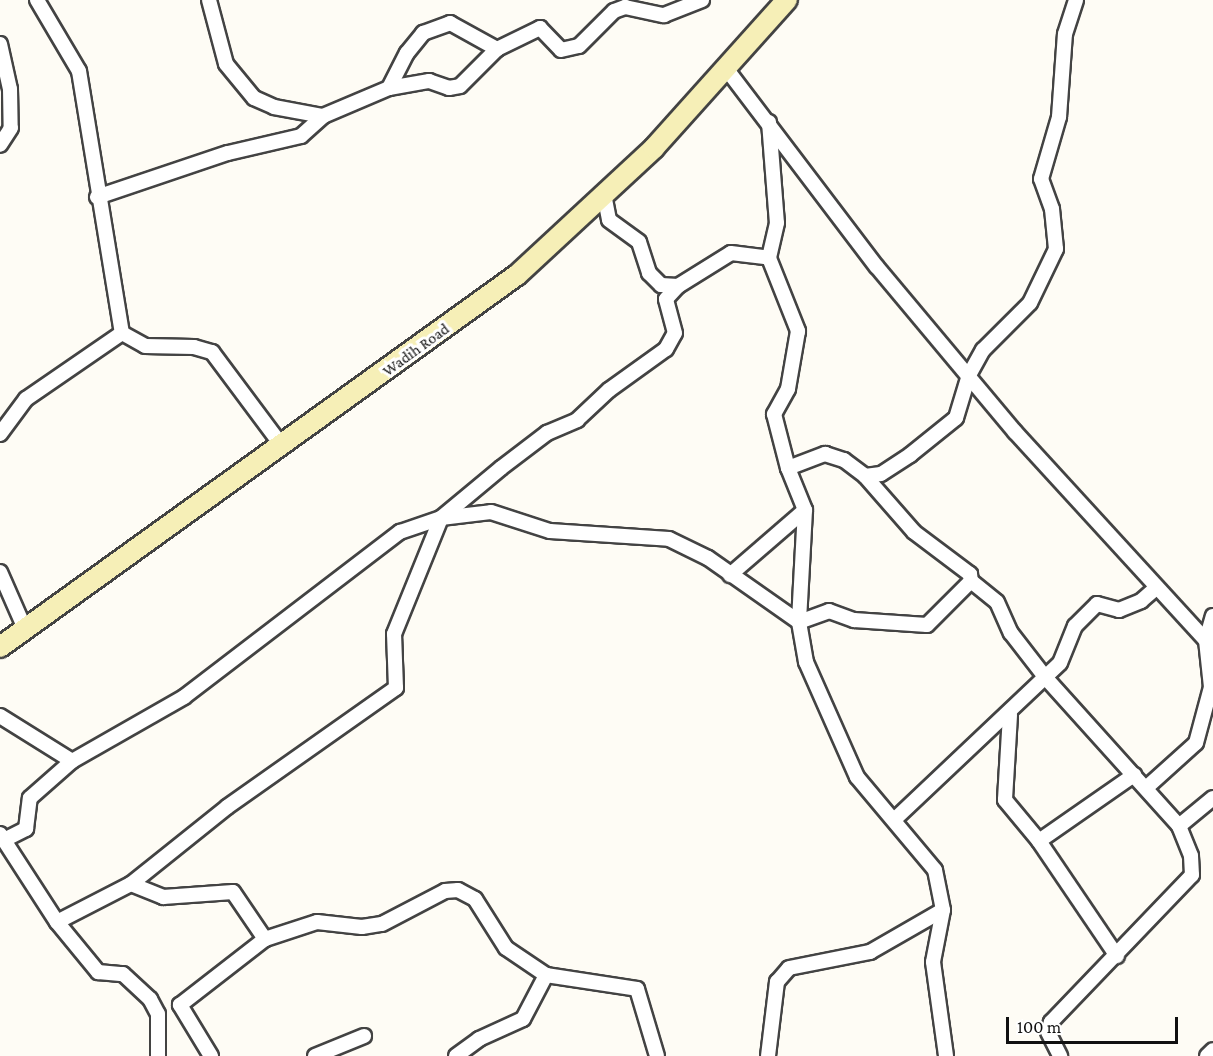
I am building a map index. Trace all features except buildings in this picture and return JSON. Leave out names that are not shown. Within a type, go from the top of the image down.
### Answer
[{"type":"street","points":[[37,0],[79,71],[97,197],[122,333]]},
{"type":"street","points":[[209,0],[226,64],[254,98],[274,107],[323,116]]},
{"type":"street","points":[[97,197],[228,153],[301,136],[323,116],[389,88],[429,81],[449,88],[460,86],[497,49],[540,28],[561,50],[579,46],[614,11],[637,3],[664,15],[702,0]]},
{"type":"street","name":"Wadih Road","points":[[0,647],[518,275],[654,148],[787,0]]},
{"type":"street","points":[[865,476],[881,474],[956,418],[969,375],[983,350],[1030,303],[1056,249],[1052,209],[1041,178],[1059,117],[1065,34],[1076,0]]},
{"type":"street","points":[[389,88],[407,53],[423,33],[450,23],[497,49]]},
{"type":"street","points":[[0,44],[10,89],[11,129],[0,145]]},
{"type":"street","points":[[725,67],[877,267],[1156,588],[1209,644]]},
{"type":"street","points":[[769,122],[777,223],[769,258],[798,331],[788,389],[774,414],[788,468],[805,510],[799,622],[806,662],[857,777],[935,870],[943,910],[933,962],[946,1056]]},
{"type":"street","points":[[604,194],[609,220],[639,242],[649,273],[661,285],[678,286]]},
{"type":"street","points":[[57,922],[131,884],[227,807],[396,688],[394,634],[441,519],[501,468],[547,433],[577,420],[609,390],[666,349],[675,333],[666,299],[678,286],[730,253],[769,258]]},
{"type":"street","points":[[122,333],[145,346],[194,347],[212,352],[282,446]]},
{"type":"street","points":[[0,434],[27,399],[122,333]]},
{"type":"street","points":[[788,468],[825,454],[843,459],[865,476],[914,532],[970,574],[971,581],[997,602],[1011,633],[1045,677],[1179,826],[1191,856],[1192,875],[1117,956],[1051,1022],[1048,1032],[1060,1056]]},
{"type":"street","points":[[730,575],[805,510]]},
{"type":"street","points":[[158,1056],[158,1014],[150,999],[123,974],[98,972],[57,922],[2,837],[26,828],[30,798],[72,761],[184,697],[400,532],[441,519],[491,512],[550,531],[669,540],[730,575],[799,622]]},
{"type":"street","points":[[0,572],[25,629]]},
{"type":"street","points":[[799,622],[829,611],[855,620],[927,625],[971,581]]},
{"type":"street","points":[[894,820],[1010,715],[1060,663],[1075,626],[1097,604],[1119,610],[1141,601],[1156,588]]},
{"type":"street","points":[[1146,788],[1196,743],[1211,687],[1209,644],[1213,616]]},
{"type":"street","points":[[1010,715],[1005,800],[1039,841],[1117,956]]},
{"type":"street","points":[[0,716],[72,761]]},
{"type":"street","points":[[1039,841],[1134,775]]},
{"type":"street","points":[[1179,826],[1213,798]]},
{"type":"street","points":[[131,884],[163,897],[234,892],[266,939]]},
{"type":"street","points":[[158,1014],[180,1005],[266,939],[317,922],[362,927],[382,924],[445,891],[458,890],[475,899],[506,948],[546,975],[637,989],[657,1056]]},
{"type":"street","points":[[766,1055],[777,982],[789,968],[870,952],[943,910]]},
{"type":"street","points":[[456,1056],[478,1038],[523,1019],[546,975]]},
{"type":"street","points":[[180,1005],[211,1056]]},
{"type":"street","points":[[315,1056],[364,1036]]},
{"type":"street","points":[[1207,1056],[1213,1050]]}]
